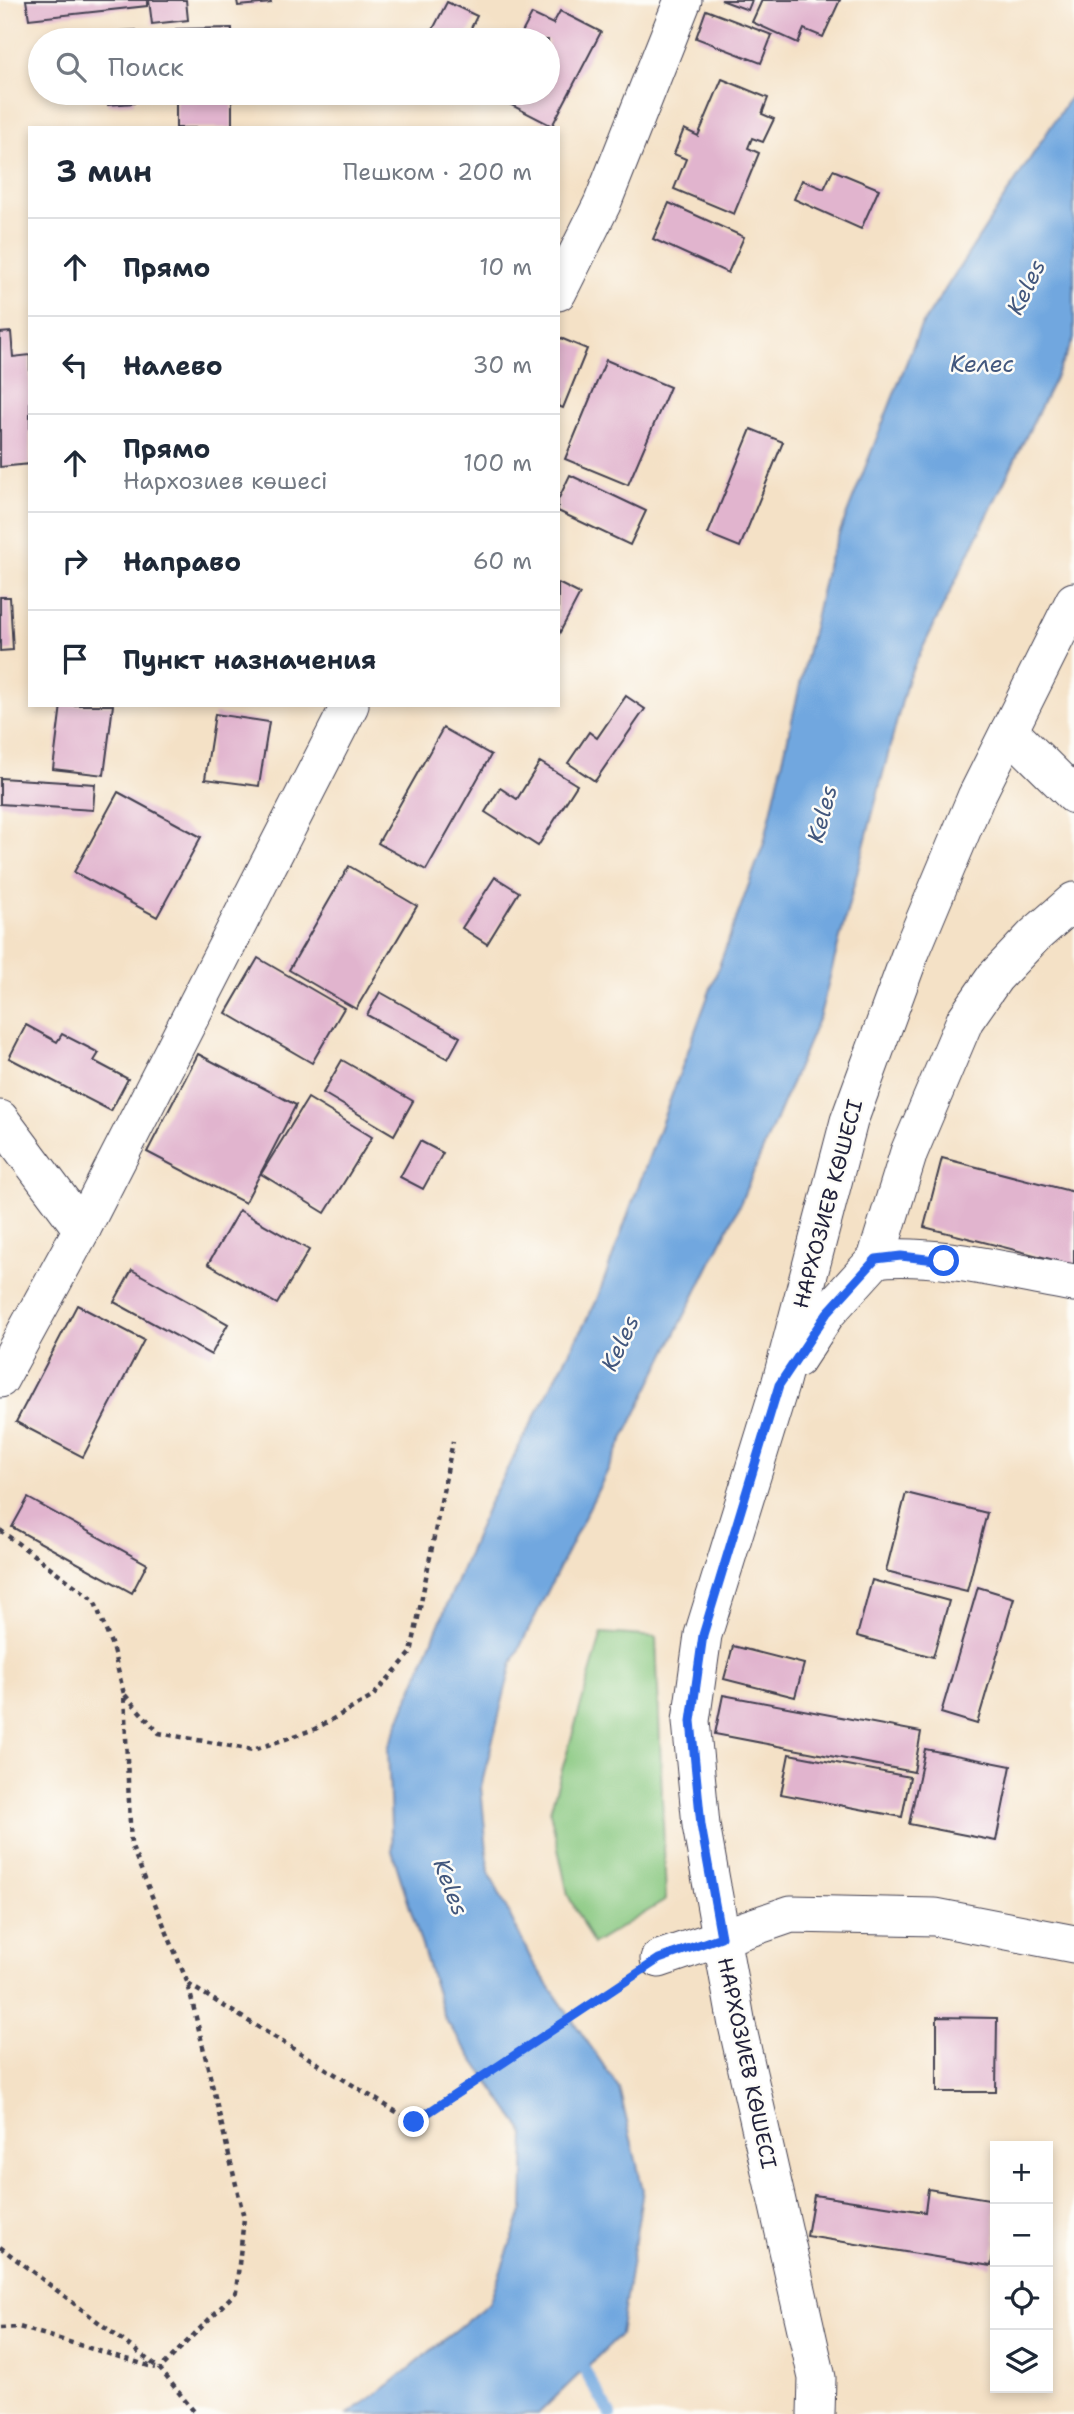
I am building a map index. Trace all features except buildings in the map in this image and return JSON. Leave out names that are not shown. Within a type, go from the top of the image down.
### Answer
[{"type":"street","points":[[560,288],[602,204],[683,0]]},
{"type":"street","name":"НАРХОЗИЕВ КӨШЕСІ","points":[[816,2414],[817,2378],[737,2025],[701,1825],[691,1721],[703,1635],[779,1385],[849,1121],[911,952],[976,797],[1074,601]]},
{"type":"street","points":[[0,1379],[82,1229],[348,707]]},
{"type":"street","points":[[1009,731],[1074,795]]},
{"type":"street","points":[[779,1385],[827,1313],[876,1259],[909,1152],[965,1020],[995,977],[1034,936],[1074,901]]},
{"type":"street","points":[[0,1119],[82,1229]]},
{"type":"street","points":[[876,1259],[901,1256],[944,1261],[1074,1283]]},
{"type":"street","points":[[659,1959],[791,1914],[936,1917],[1074,1944]]},
{"type":"path","points":[[124,1694],[159,1733],[253,1750],[315,1729],[373,1697],[411,1653],[453,1441]]},
{"type":"path","points":[[0,1530],[94,1600],[112,1646],[124,1694],[131,1844],[188,1984],[244,2218],[236,2292],[160,2369]]},
{"type":"path","points":[[188,1984],[414,2122],[659,1959]]},
{"type":"path","points":[[0,2247],[160,2369],[196,2414]]},
{"type":"path","points":[[0,2328],[19,2328],[160,2369]]},
{"type":"green space","points":[[602,1633],[656,1637],[666,1900],[593,1944],[568,1895],[550,1811]]},
{"type":"water","name":"Келес","points":[[1074,91],[1074,339],[908,678],[820,1015],[739,1206],[512,1663],[481,1787],[489,1872],[532,1961],[619,2088],[643,2190],[620,2335],[538,2414],[348,2414],[390,2384],[489,2303],[523,2209],[525,2134],[445,2019],[392,1851],[388,1748],[489,1503],[596,1302],[764,843],[828,562],[920,328]]},
{"type":"waterway","points":[[577,2357],[610,2414]]},
{"type":"route","points":[[414,2122],[659,1959],[721,1937],[701,1825],[691,1721],[703,1635],[779,1385],[827,1313],[876,1259],[901,1256],[944,1261]]},
{"type":"water label","name":"Keles","points":[[1026,287]]},
{"type":"water label","name":"Keles","points":[[822,814]]},
{"type":"water label","name":"Keles","points":[[620,1343]]},
{"type":"water label","name":"Keles","points":[[451,1887]]}]
